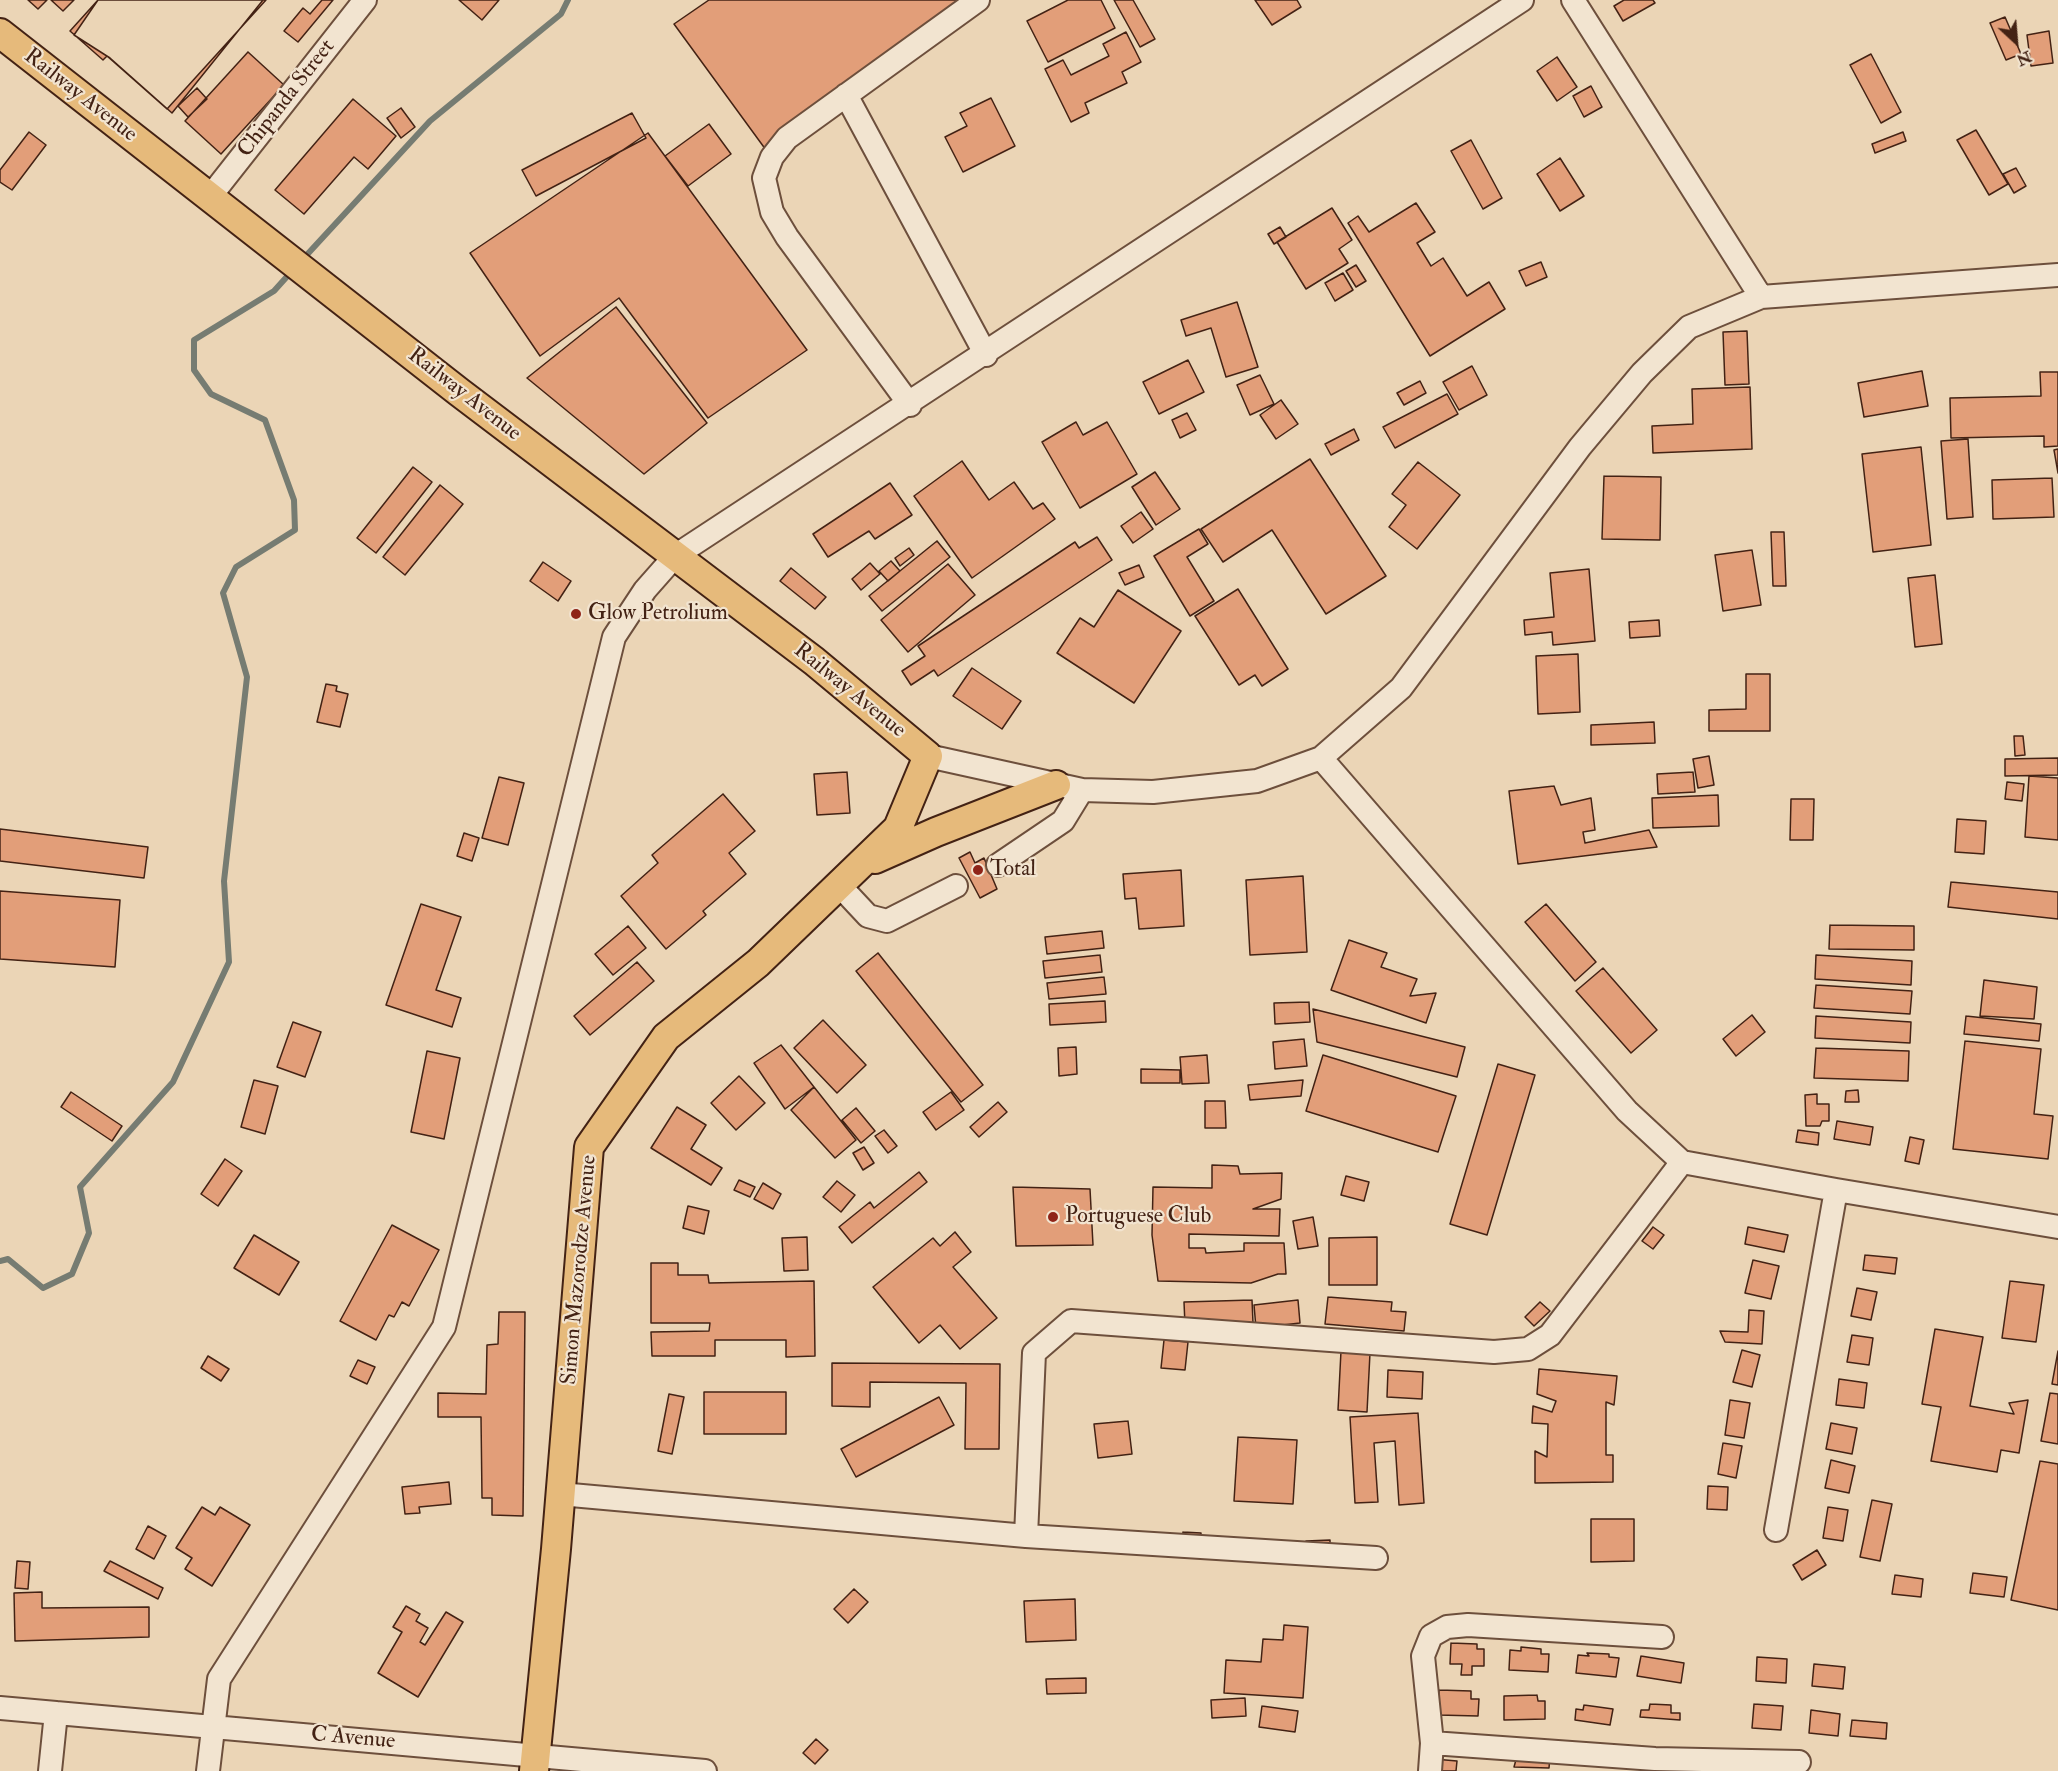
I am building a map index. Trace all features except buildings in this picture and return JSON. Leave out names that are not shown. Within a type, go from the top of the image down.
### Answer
[{"type":"main road","name":"Railway Avenue","points":[[0,33],[266,243],[814,661],[928,756]]},
{"type":"main road","name":"Simon Mazorodze Avenue","points":[[536,1763],[561,1494],[589,1147],[666,1037],[758,963],[898,828],[928,756]]},
{"type":"main road","points":[[849,876],[936,832],[1069,788]]},
{"type":"street","name":"Chipanda Street","points":[[209,198],[365,0]]},
{"type":"street","points":[[910,405],[787,237],[772,212],[764,178],[772,157],[787,138],[978,0]]},
{"type":"street","points":[[208,1771],[219,1679],[444,1327],[614,637],[645,590],[675,556],[910,405],[1522,0]]},
{"type":"street","points":[[1573,0],[1761,297]]},
{"type":"street","points":[[846,95],[986,355]]},
{"type":"street","points":[[928,756],[1069,788],[1153,792],[1257,781],[1321,758],[1401,688],[1580,447],[1642,373],[1689,327],[1761,297],[2058,275]]},
{"type":"street","points":[[1321,758],[1627,1111],[1682,1161],[1836,1190],[2058,1227]]},
{"type":"street","points":[[998,865],[1063,821],[1069,788]]},
{"type":"street","points":[[849,876],[868,916],[887,921],[956,886]]},
{"type":"street","points":[[1026,1536],[1034,1353],[1071,1321],[1494,1352],[1528,1349],[1550,1335],[1682,1161]]},
{"type":"street","points":[[1776,1530],[1836,1190]]},
{"type":"street","points":[[561,1494],[1026,1536],[1377,1558]]},
{"type":"street","points":[[1430,1771],[1432,1743],[1423,1656],[1431,1636],[1446,1627],[1467,1625],[1662,1637]]},
{"type":"street","name":"C Avenue","points":[[0,1708],[214,1726],[536,1763],[705,1771]]},
{"type":"street","points":[[50,1771],[56,1713]]},
{"type":"street","points":[[1432,1743],[1587,1762],[1661,1765],[1799,1762]]},
{"type":"waterway","points":[[303,259],[430,121],[561,14],[568,0]]},
{"type":"waterway","points":[[0,1261],[8,1259],[43,1288],[72,1274],[89,1233],[80,1187],[173,1082],[229,962],[224,881],[247,677],[223,593],[236,567],[295,530],[294,500],[265,420],[211,394],[194,370],[194,340],[274,291],[292,271]]},
{"type":"place","name":"Glow Petrolium","points":[[576,614]]},
{"type":"place","name":"Total","points":[[978,870]]},
{"type":"place","name":"Portuguese Club","points":[[1053,1217]]}]
